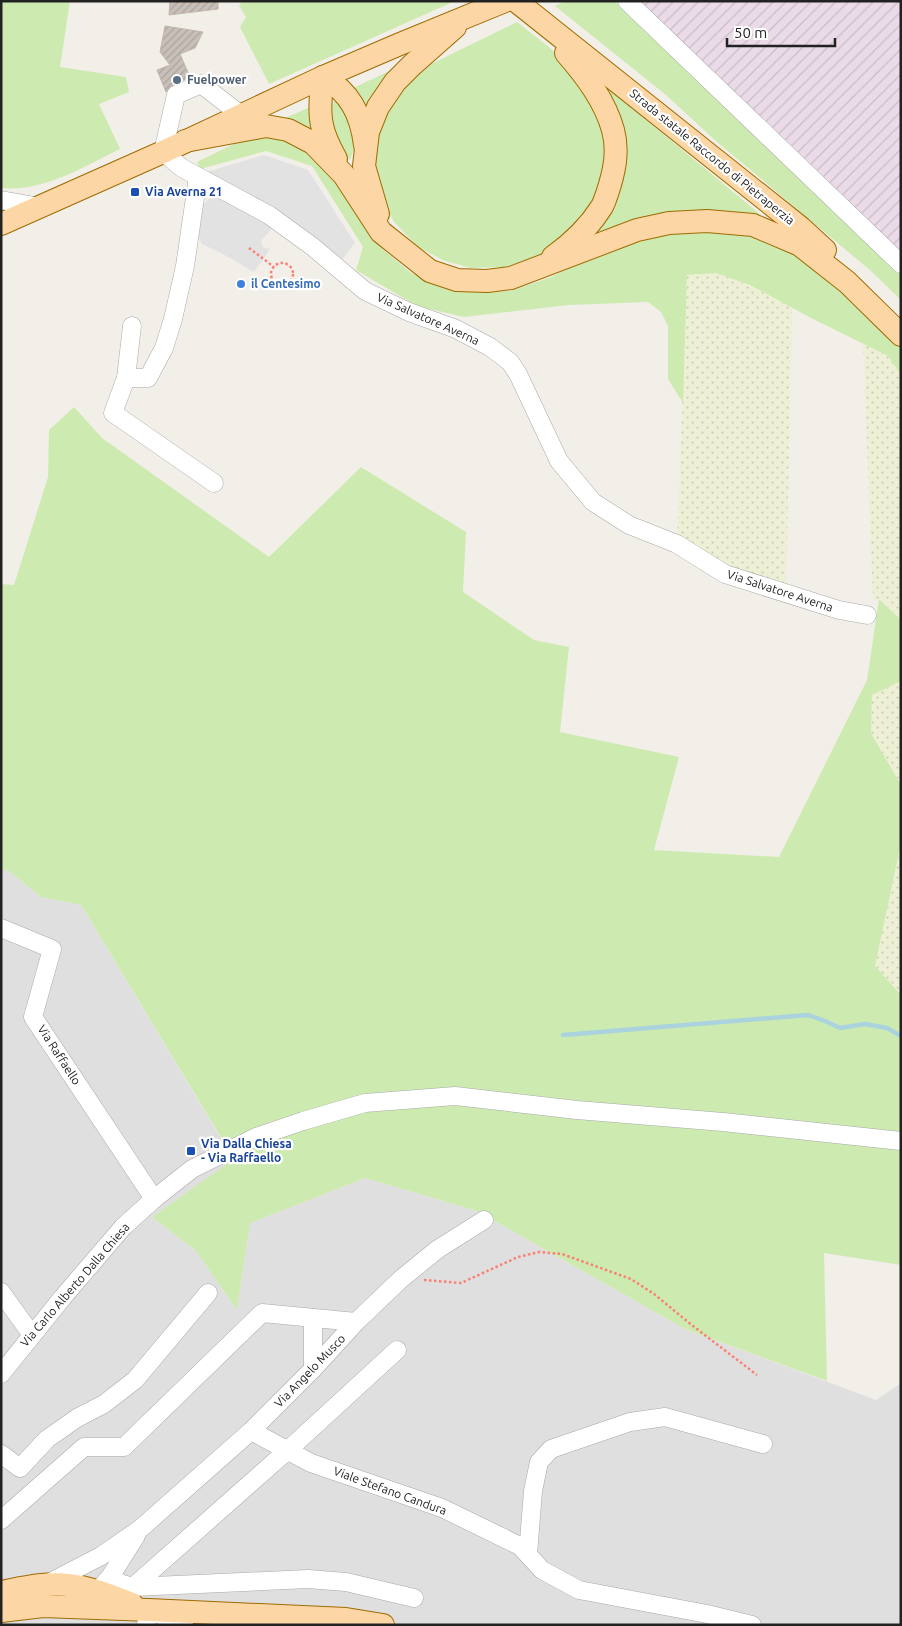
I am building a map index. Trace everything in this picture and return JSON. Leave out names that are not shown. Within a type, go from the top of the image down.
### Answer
[{"type":"main road","points":[[1,224],[163,152],[322,78],[505,1]]},
{"type":"main road","points":[[516,1],[540,9],[600,98],[613,130],[616,154],[614,174],[602,207],[578,236],[560,252],[534,270]]},
{"type":"main road","name":"Strada statale Raccordo di Pietraperzia","points":[[540,9],[652,93],[695,143],[801,228],[901,321]]},
{"type":"main road","points":[[390,240],[376,208],[364,166],[368,132],[378,107],[395,82],[468,16]]},
{"type":"main road","points":[[322,78],[344,92],[352,103],[363,126],[366,150]]},
{"type":"main road","points":[[322,78],[322,125],[328,143],[344,174],[381,232],[430,271],[458,280],[487,281],[511,278],[637,230],[669,223],[707,221],[753,225],[800,245],[847,282],[901,335]]},
{"type":"main road","points":[[185,141],[266,126],[288,130],[313,143],[344,174]]},
{"type":"main road","points":[[1,1592],[46,1585],[103,1584],[148,1618]]},
{"type":"main road","points":[[1,1611],[43,1606],[148,1618],[346,1619],[383,1625]]},
{"type":"street","points":[[627,1],[901,264]]},
{"type":"street","points":[[163,152],[176,95],[201,84],[241,115]]},
{"type":"street","name":"Via Salvatore Averna","points":[[163,152],[182,168],[268,215],[312,247],[365,291],[409,312],[456,329],[490,347],[510,362],[518,374],[559,461],[593,502],[629,525],[677,544],[725,574],[839,610],[868,615]]},
{"type":"street","points":[[126,378],[148,378],[164,348],[173,319],[185,266],[198,176]]},
{"type":"street","points":[[1,200],[40,207]]},
{"type":"street","points":[[132,326],[126,378],[114,413],[214,482]]},
{"type":"street","name":"Via Raffaello","points":[[1,928],[52,949],[33,1017],[154,1199]]},
{"type":"street","name":"Via Carlo Alberto Dalla Chiesa","points":[[1,1374],[123,1227],[154,1199],[192,1170],[256,1137],[365,1103],[455,1096],[577,1110],[723,1122],[901,1141]]},
{"type":"street","name":"Via Angelo Musco","points":[[140,1529],[251,1431],[313,1369],[356,1322],[401,1279],[438,1249],[484,1220]]},
{"type":"street","points":[[1,1292],[32,1335]]},
{"type":"street","points":[[1,1454],[20,1468],[47,1439],[77,1418],[104,1404],[135,1380],[208,1293]]},
{"type":"street","points":[[1,1520],[84,1447],[124,1447],[262,1313],[356,1322]]},
{"type":"street","points":[[312,1318],[313,1369]]},
{"type":"street","points":[[133,1586],[288,1450],[398,1350]]},
{"type":"street","points":[[528,1554],[533,1492],[539,1462],[551,1449],[630,1422],[665,1417],[763,1444]]},
{"type":"street","name":"Viale Stefano Candura","points":[[251,1431],[311,1463],[442,1508],[520,1546],[542,1570],[579,1590],[707,1614],[752,1625]]},
{"type":"street","points":[[72,1608],[88,1599],[103,1584],[140,1529]]},
{"type":"street","points":[[46,1585],[101,1556],[140,1529]]},
{"type":"street","points":[[103,1584],[133,1586],[308,1579],[346,1582],[414,1598]]},
{"type":"street","points":[[148,1618],[184,1625]]},
{"type":"path","points":[[249,248],[274,267]]},
{"type":"path","points":[[281,262],[291,266],[294,271],[294,277],[291,282],[284,286],[276,284],[272,280],[271,274],[274,267],[281,262]]},
{"type":"path","points":[[401,1279],[461,1283],[518,1257],[539,1252],[562,1254],[631,1279],[654,1294],[757,1375]]},
{"type":"shaded area","points":[[627,1],[901,1],[901,264]]},
{"type":"shaded area","points":[[264,155],[308,170],[355,243],[333,272],[283,232],[272,228],[261,241],[263,247],[270,249],[254,272],[202,244],[194,228],[198,209],[213,195],[203,173]]},
{"type":"shaded area","points":[[1,868],[10,872],[41,897],[81,905],[234,1160],[152,1217],[196,1251],[237,1309],[250,1223],[365,1178],[477,1211],[685,1329],[876,1400],[901,1383],[901,1625],[1,1625]]},
{"type":"green space","points":[[1,1],[70,1],[60,67],[126,77],[129,92],[99,104],[120,149],[63,177],[48,182],[33,186],[1,188]]},
{"type":"green space","points":[[242,1],[455,1],[269,84],[240,27],[246,17],[239,6]]},
{"type":"green space","points":[[565,1],[615,1],[901,274],[901,300],[871,271],[717,142],[666,95],[555,6]]},
{"type":"green space","points":[[517,22],[549,47],[573,72],[607,133],[606,183],[568,237],[537,257],[504,267],[471,268],[445,261],[418,247],[394,222],[379,195],[374,170],[375,138],[394,95],[429,65]]},
{"type":"green space","points":[[398,67],[366,115],[351,89]]},
{"type":"green space","points":[[611,91],[761,215],[759,217],[588,241],[607,212],[609,97]]},
{"type":"green space","points":[[334,101],[340,103],[347,112],[356,143],[350,160],[336,142],[330,113]]},
{"type":"green space","points":[[313,106],[317,134],[285,118]]},
{"type":"green space","points":[[284,136],[313,151],[337,178],[363,223],[384,250],[411,273],[438,285],[474,292],[511,291],[551,277],[610,248],[644,236],[726,230],[765,239],[799,252],[901,343],[901,375],[888,356],[750,285],[716,273],[687,275],[683,403],[668,379],[668,326],[661,312],[648,302],[569,305],[464,317],[417,306],[356,270],[363,247],[312,166],[266,151],[200,169],[197,162],[244,139]]},
{"type":"green space","points":[[716,273],[750,285],[792,308],[786,593],[677,544],[687,275]]},
{"type":"green space","points":[[863,343],[888,356],[901,375],[901,620],[880,599],[873,600]]},
{"type":"green space","points":[[74,407],[102,438],[269,557],[361,467],[466,532],[463,592],[534,640],[569,647],[560,732],[679,757],[654,850],[779,857],[867,680],[879,599],[901,620],[901,681],[872,695],[871,733],[901,785],[901,843],[875,966],[901,995],[901,1265],[824,1253],[827,1381],[685,1329],[477,1211],[365,1178],[250,1223],[237,1310],[196,1251],[152,1217],[234,1159],[81,905],[41,897],[10,872],[1,868],[1,584],[14,585],[48,477],[49,430]]},
{"type":"green space","points":[[901,681],[901,785],[871,733],[872,695]]},
{"type":"green space","points":[[901,843],[901,995],[875,966]]},
{"type":"building","points":[[170,1],[218,1],[218,9],[169,15]]},
{"type":"building","points":[[165,26],[203,32],[195,48],[180,54],[190,77],[171,86],[166,92],[157,70],[170,65],[160,52]]},
{"type":"waterway","points":[[563,1035],[808,1015],[840,1028],[865,1024],[887,1028],[901,1036]]},
{"type":"place","name":"Fuelpower","points":[[177,80]]},
{"type":"place","name":"Via Averna 21","points":[[135,192]]},
{"type":"place","name":"il Centesimo","points":[[241,284]]},
{"type":"place","name":"Via Dalla Chiesa - Via Raffaello","points":[[191,1151]]}]
